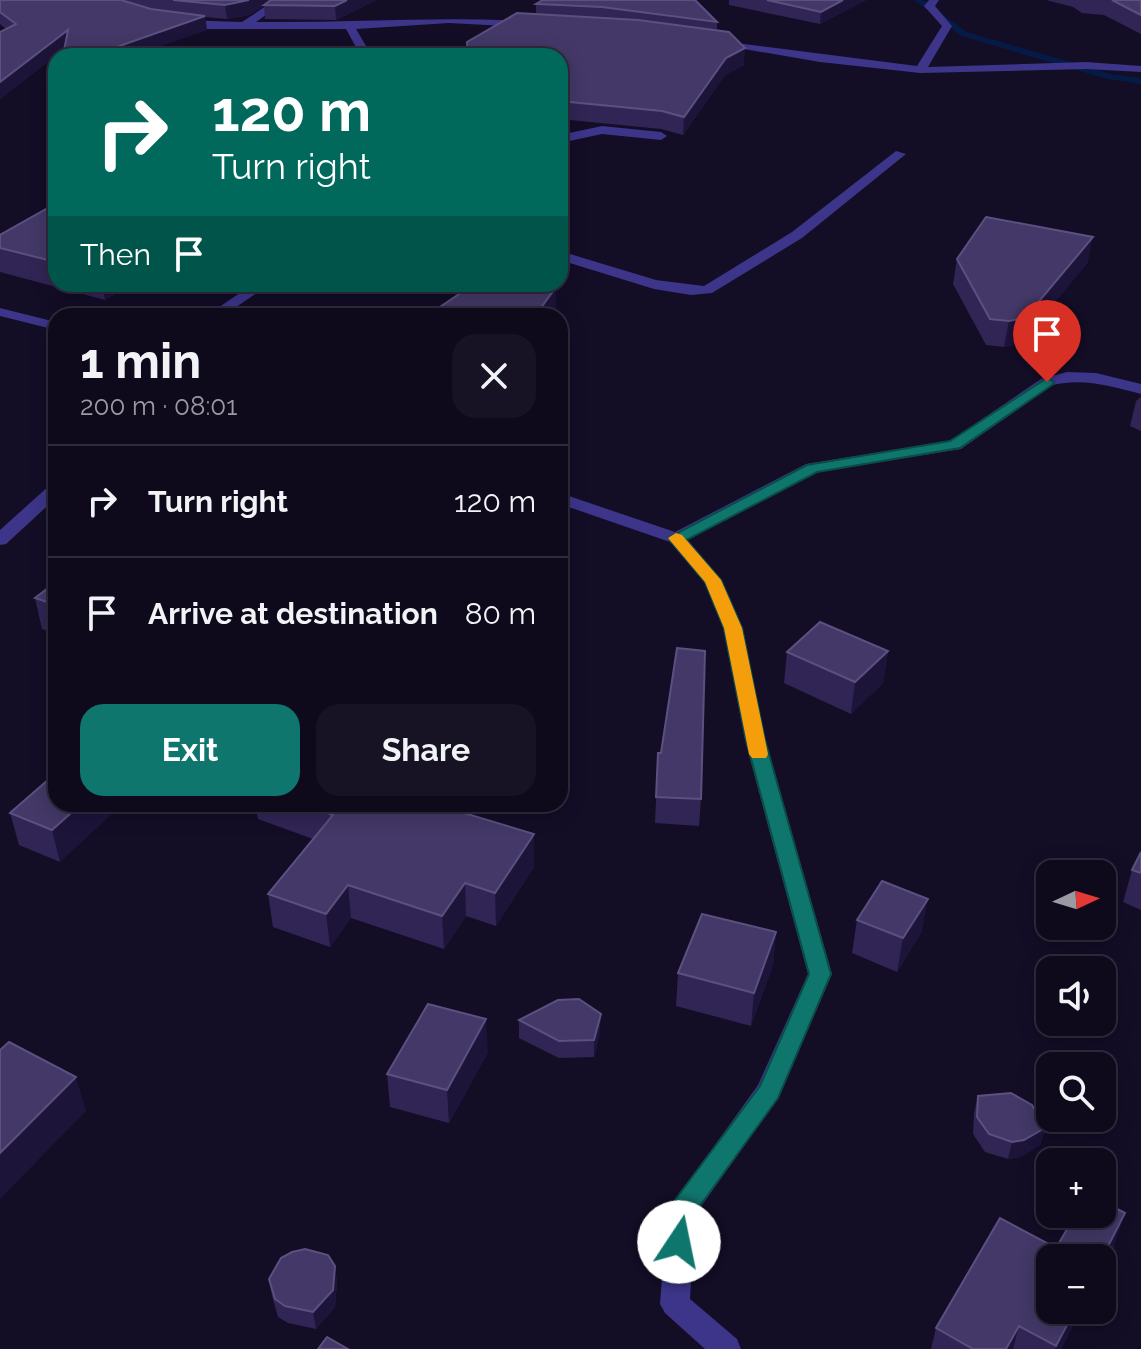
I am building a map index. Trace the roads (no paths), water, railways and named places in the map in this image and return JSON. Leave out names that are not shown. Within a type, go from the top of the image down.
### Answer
[{"type":"street","points":[[244,25],[282,0]]},
{"type":"street","points":[[920,70],[947,26],[929,6],[934,0]]},
{"type":"street","points":[[164,20],[200,26],[349,26],[449,20],[532,25]]},
{"type":"street","points":[[349,26],[362,48]]},
{"type":"street","points":[[712,43],[920,70],[979,71],[1105,65],[1141,69]]},
{"type":"street","points":[[568,137],[602,130],[661,136]]},
{"type":"street","points":[[568,257],[671,288],[690,292],[707,290],[797,235],[900,154]]},
{"type":"street","points":[[226,308],[250,292]]},
{"type":"street","points":[[0,312],[48,324]]},
{"type":"street","points":[[676,538],[812,468],[955,445],[1047,382],[1067,377],[1096,378],[1141,389]]},
{"type":"street","points":[[0,540],[48,496]]},
{"type":"street","points":[[568,501],[676,538],[713,580],[733,628],[755,740],[820,974],[769,1091],[681,1212],[675,1304],[726,1349]]},
{"type":"waterway","points":[[918,0],[964,34],[1110,77],[1141,81]]}]
